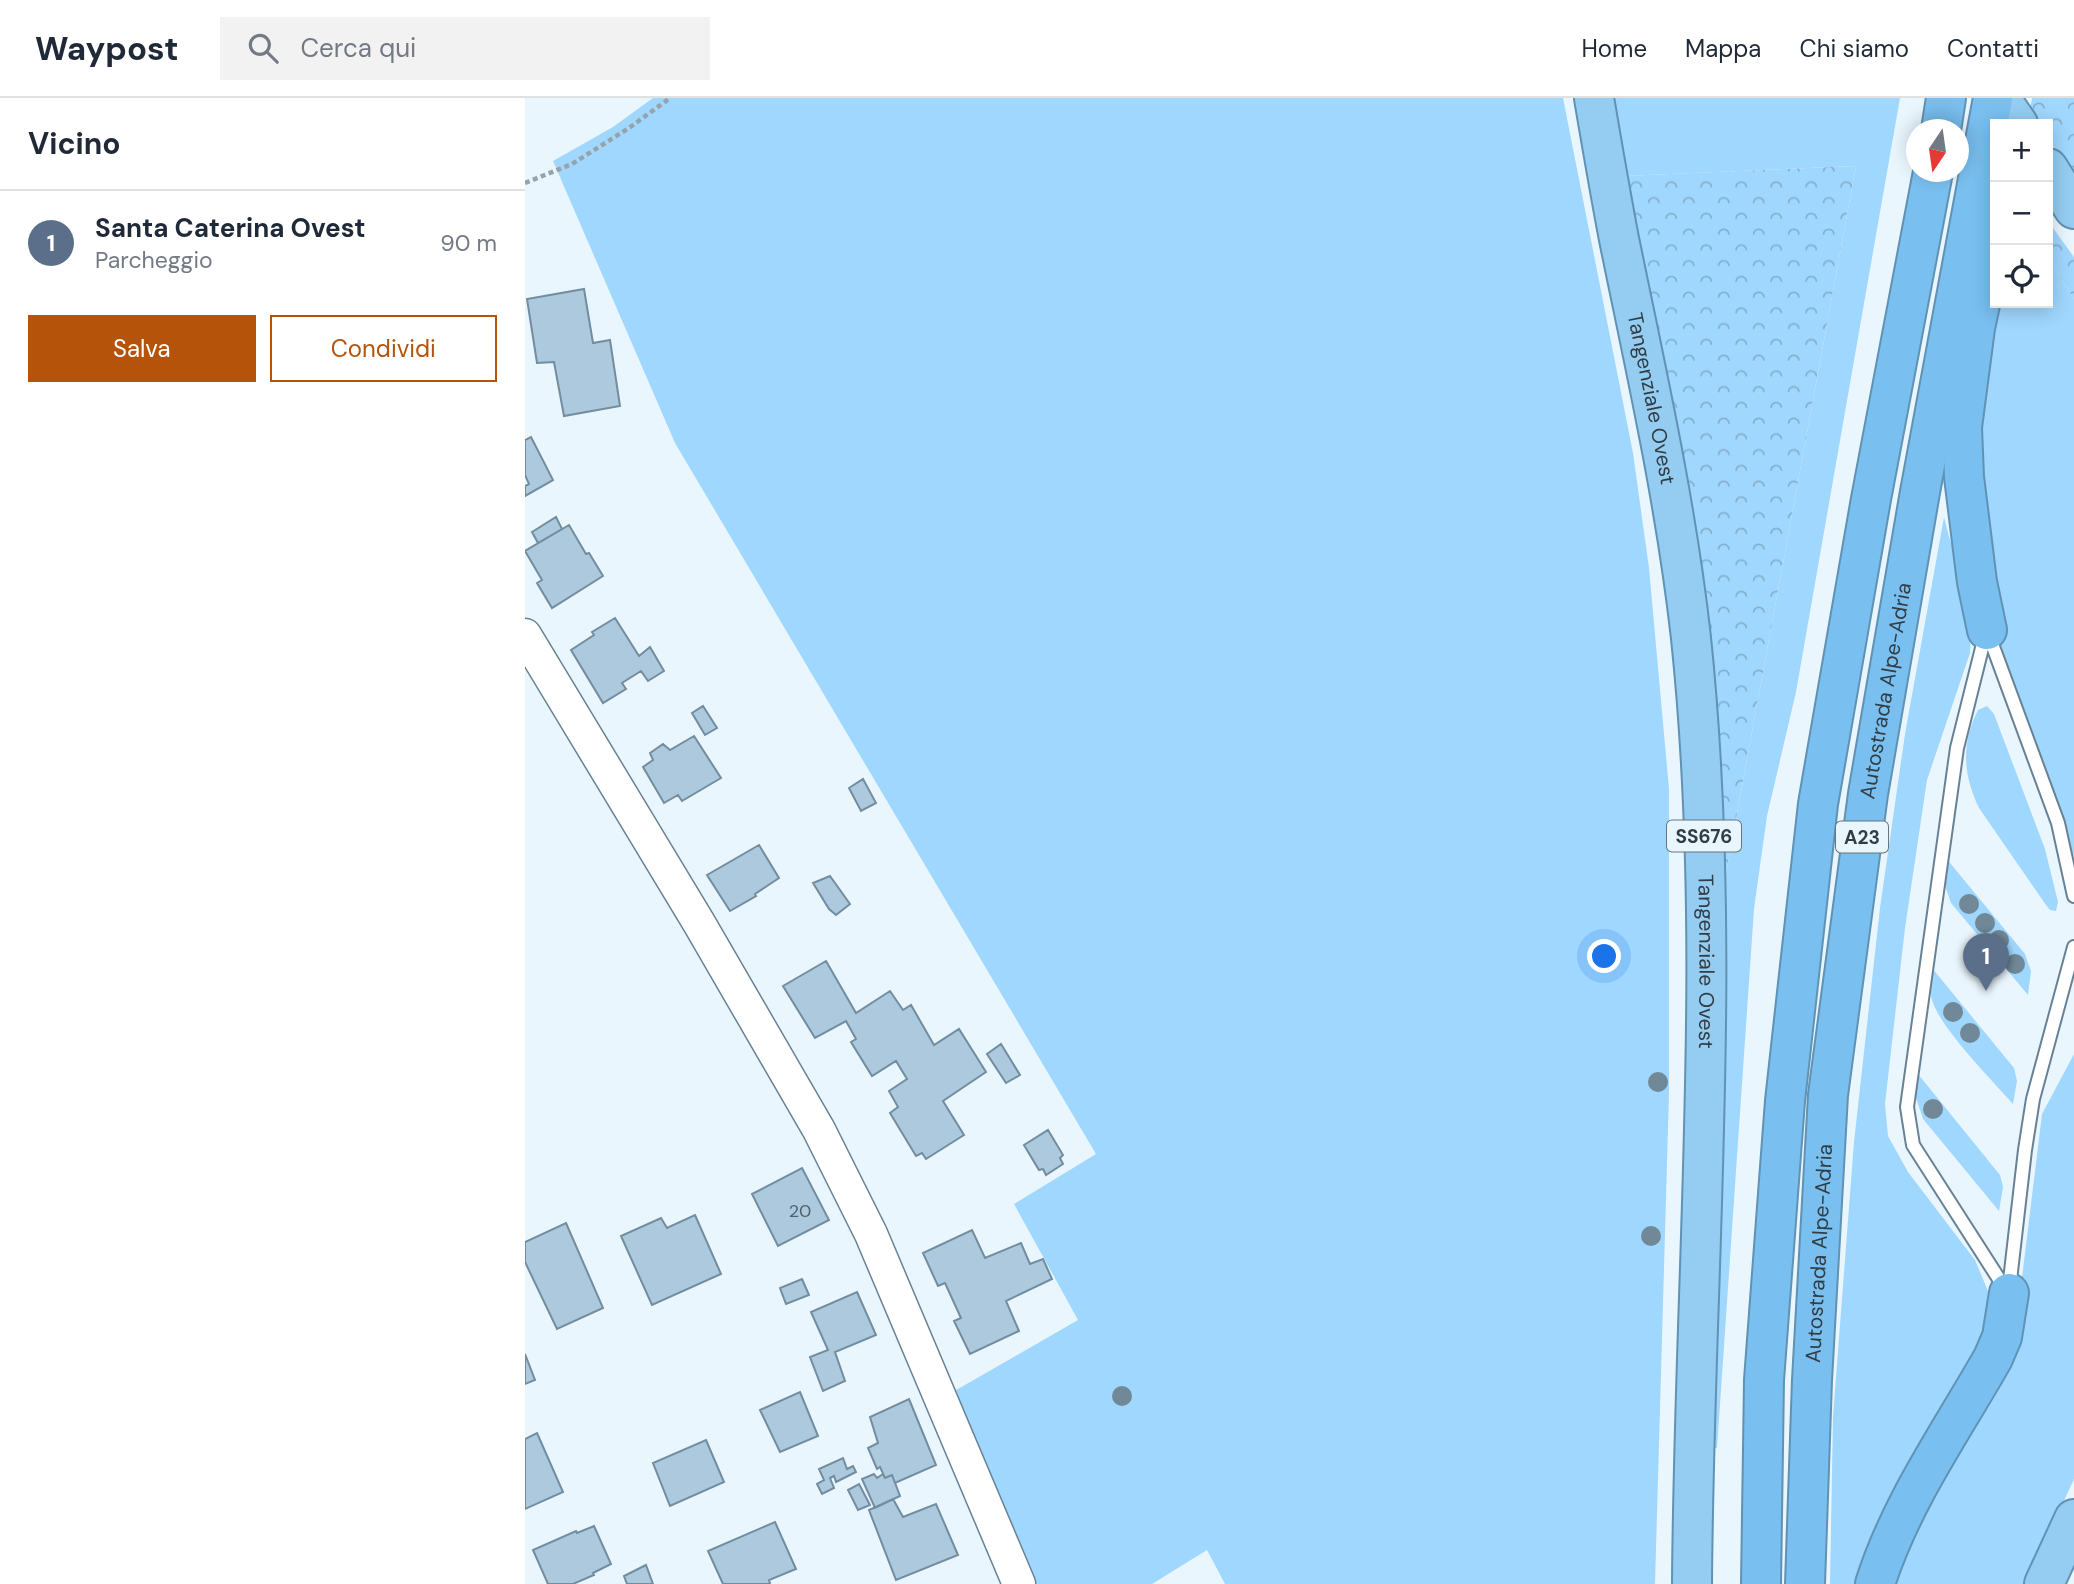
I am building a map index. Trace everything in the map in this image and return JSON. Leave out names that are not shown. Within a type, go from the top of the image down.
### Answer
[{"type":"highway","name":"Tangenziale Ovest","points":[[1594,98],[1618,236],[1660,430],[1691,637],[1705,839],[1704,1116],[1692,1584]]},
{"type":"highway","points":[[1924,98],[1925,119]]},
{"type":"highway","points":[[1943,119],[1946,98]]},
{"type":"highway","name":"Autostrada Alpe-Adria","points":[[1805,1584],[1812,1380],[1828,1095],[1868,794],[1920,492],[1993,98]]},
{"type":"highway","points":[[2000,98],[2015,119]]},
{"type":"highway","points":[[1983,146],[1990,182]]},
{"type":"highway","points":[[2053,176],[2074,209]]},
{"type":"highway","name":"Autostrada Alpe-Adria","points":[[1761,1584],[1764,1380],[1786,1088],[1818,804],[1873,486],[1930,182]]},
{"type":"highway","points":[[1987,629],[1977,582],[1965,489],[1962,427],[1975,328],[1992,245]]},
{"type":"highway","points":[[1875,1584],[1895,1530],[1918,1484],[1993,1358],[2002,1337],[2008,1293]]},
{"type":"highway","points":[[2045,1584],[2074,1519]]},
{"type":"street","points":[[525,635],[699,923],[819,1130],[871,1234],[1019,1584]]},
{"type":"lane","points":[[1987,629],[2058,823],[2074,896]]},
{"type":"lane","points":[[1987,629],[1957,748],[1907,1107],[1913,1145],[2008,1293]]},
{"type":"lane","points":[[2008,1293],[2033,1099],[2066,985],[2074,947]]},
{"type":"path","points":[[525,183],[572,164],[670,98]]},
{"type":"green space","points":[[653,98],[1563,98],[1633,453],[1649,568],[1669,789],[1669,1093],[1655,1584],[1225,1584],[1207,1550],[1152,1584],[1033,1584],[951,1393],[1078,1320],[1014,1204],[1096,1154],[675,443],[553,161],[613,127]]},
{"type":"green space","points":[[1611,98],[1900,98],[1796,692],[1767,816],[1754,909],[1717,1448],[1710,1448],[1718,917],[1856,166],[1624,176]]},
{"type":"green space","points":[[2032,98],[2074,98],[2074,179],[2053,146],[2053,119],[2036,119],[2030,109]]},
{"type":"green space","points":[[1856,166],[1718,917],[1624,176]]},
{"type":"green space","points":[[2053,228],[2074,257],[2074,299],[2053,266]]},
{"type":"green space","points":[[2053,266],[2074,299],[2074,857],[2004,659],[1995,625],[1976,394],[1994,308],[2053,308]]},
{"type":"green space","points":[[1944,517],[1966,602],[1970,653],[1927,780],[1905,928],[1885,1104],[1888,1136],[1908,1172],[1975,1260],[1988,1291],[1988,1316],[1981,1345],[1911,1457],[1881,1515],[1857,1584],[1830,1584],[1833,1416],[1854,1142],[1880,908],[1905,734]]},
{"type":"green space","points":[[1987,706],[1994,714],[2045,849],[2058,902],[2056,911],[2050,910],[2046,905],[1979,808],[1974,796],[1967,771],[1967,747],[1978,710]]},
{"type":"green space","points":[[1946,858],[2025,954],[2031,971],[2028,995],[1951,903],[1944,883]]},
{"type":"green space","points":[[1932,968],[2014,1068],[2017,1081],[2013,1104],[1968,1054],[1937,1012],[1931,992]]},
{"type":"green space","points":[[2074,1054],[2074,1479],[2026,1584],[1886,1584],[2020,1294],[2042,1114]]},
{"type":"green space","points":[[1918,1074],[2000,1175],[2003,1187],[1999,1211],[1923,1119],[1916,1098]]},
{"type":"building","points":[[584,289],[593,343],[610,340],[620,406],[564,416],[554,362],[537,363],[527,299]]},
{"type":"building","points":[[531,437],[553,480],[525,496],[525,486],[529,484],[525,475],[525,440]]},
{"type":"building","points":[[556,517],[562,529],[538,543],[532,532]]},
{"type":"building","points":[[569,525],[603,576],[552,608],[537,583],[542,580],[525,551]]},
{"type":"building","points":[[615,618],[639,656],[650,647],[664,671],[648,681],[641,671],[622,683],[626,689],[603,703],[571,650],[594,635],[592,632]]},
{"type":"building","points":[[703,706],[717,728],[705,735],[692,713]]},
{"type":"building","points":[[694,736],[721,778],[682,801],[678,795],[664,803],[643,767],[653,760],[650,753],[663,744],[670,750]]},
{"type":"building","points":[[863,779],[876,803],[861,811],[849,788]]},
{"type":"building","points":[[759,845],[779,878],[730,911],[707,875]]},
{"type":"building","points":[[830,876],[850,904],[836,915],[829,909],[813,883]]},
{"type":"building","points":[[826,961],[856,1013],[890,991],[903,1010],[911,1005],[934,1045],[959,1029],[986,1072],[943,1101],[964,1135],[926,1159],[922,1153],[916,1156],[890,1113],[898,1107],[889,1091],[907,1079],[896,1061],[872,1076],[851,1042],[856,1039],[846,1021],[815,1038],[783,986]]},
{"type":"building","points":[[1001,1044],[1020,1075],[1006,1083],[987,1054]]},
{"type":"building","points":[[1048,1130],[1063,1155],[1060,1158],[1063,1164],[1046,1175],[1043,1169],[1039,1170],[1024,1145]]},
{"type":"building","points":[[802,1168],[829,1220],[778,1246],[752,1194]]},
{"type":"building","points":[[695,1215],[721,1274],[652,1305],[621,1236],[661,1218],[667,1228]]},
{"type":"building","points":[[566,1223],[603,1308],[557,1329],[525,1262],[525,1242]]},
{"type":"building","points":[[972,1230],[985,1258],[1021,1243],[1030,1264],[1043,1259],[1052,1279],[1006,1301],[1019,1331],[970,1354],[954,1321],[961,1318],[945,1283],[938,1286],[923,1253]]},
{"type":"building","points":[[802,1279],[809,1295],[786,1304],[780,1288]]},
{"type":"building","points":[[857,1292],[876,1335],[835,1352],[845,1381],[823,1391],[810,1357],[828,1350],[811,1312]]},
{"type":"building","points":[[525,1354],[535,1380],[525,1384]]},
{"type":"building","points":[[800,1392],[818,1436],[780,1452],[760,1410]]},
{"type":"building","points":[[909,1399],[936,1465],[895,1483],[892,1475],[885,1478],[880,1467],[877,1469],[868,1448],[878,1443],[870,1417]]},
{"type":"building","points":[[537,1433],[563,1492],[525,1509],[525,1439]]},
{"type":"building","points":[[706,1440],[724,1482],[670,1506],[653,1463]]},
{"type":"building","points":[[843,1458],[847,1469],[853,1466],[856,1472],[836,1482],[834,1476],[830,1478],[834,1488],[822,1494],[817,1484],[824,1480],[819,1469]]},
{"type":"building","points":[[874,1474],[877,1478],[883,1474],[885,1478],[892,1475],[900,1496],[875,1508],[862,1479]]},
{"type":"building","points":[[859,1484],[870,1505],[858,1510],[848,1490]]},
{"type":"building","points":[[893,1499],[903,1517],[936,1504],[958,1555],[896,1580],[869,1510]]},
{"type":"building","points":[[775,1522],[796,1569],[769,1580],[768,1584],[723,1584],[708,1551]]},
{"type":"building","points":[[594,1526],[611,1564],[573,1584],[548,1584],[533,1550]]},
{"type":"building","points":[[646,1565],[653,1584],[627,1584],[624,1576]]},
{"type":"place","name":"Santa Caterina Ovest","points":[[1986,991]]}]
